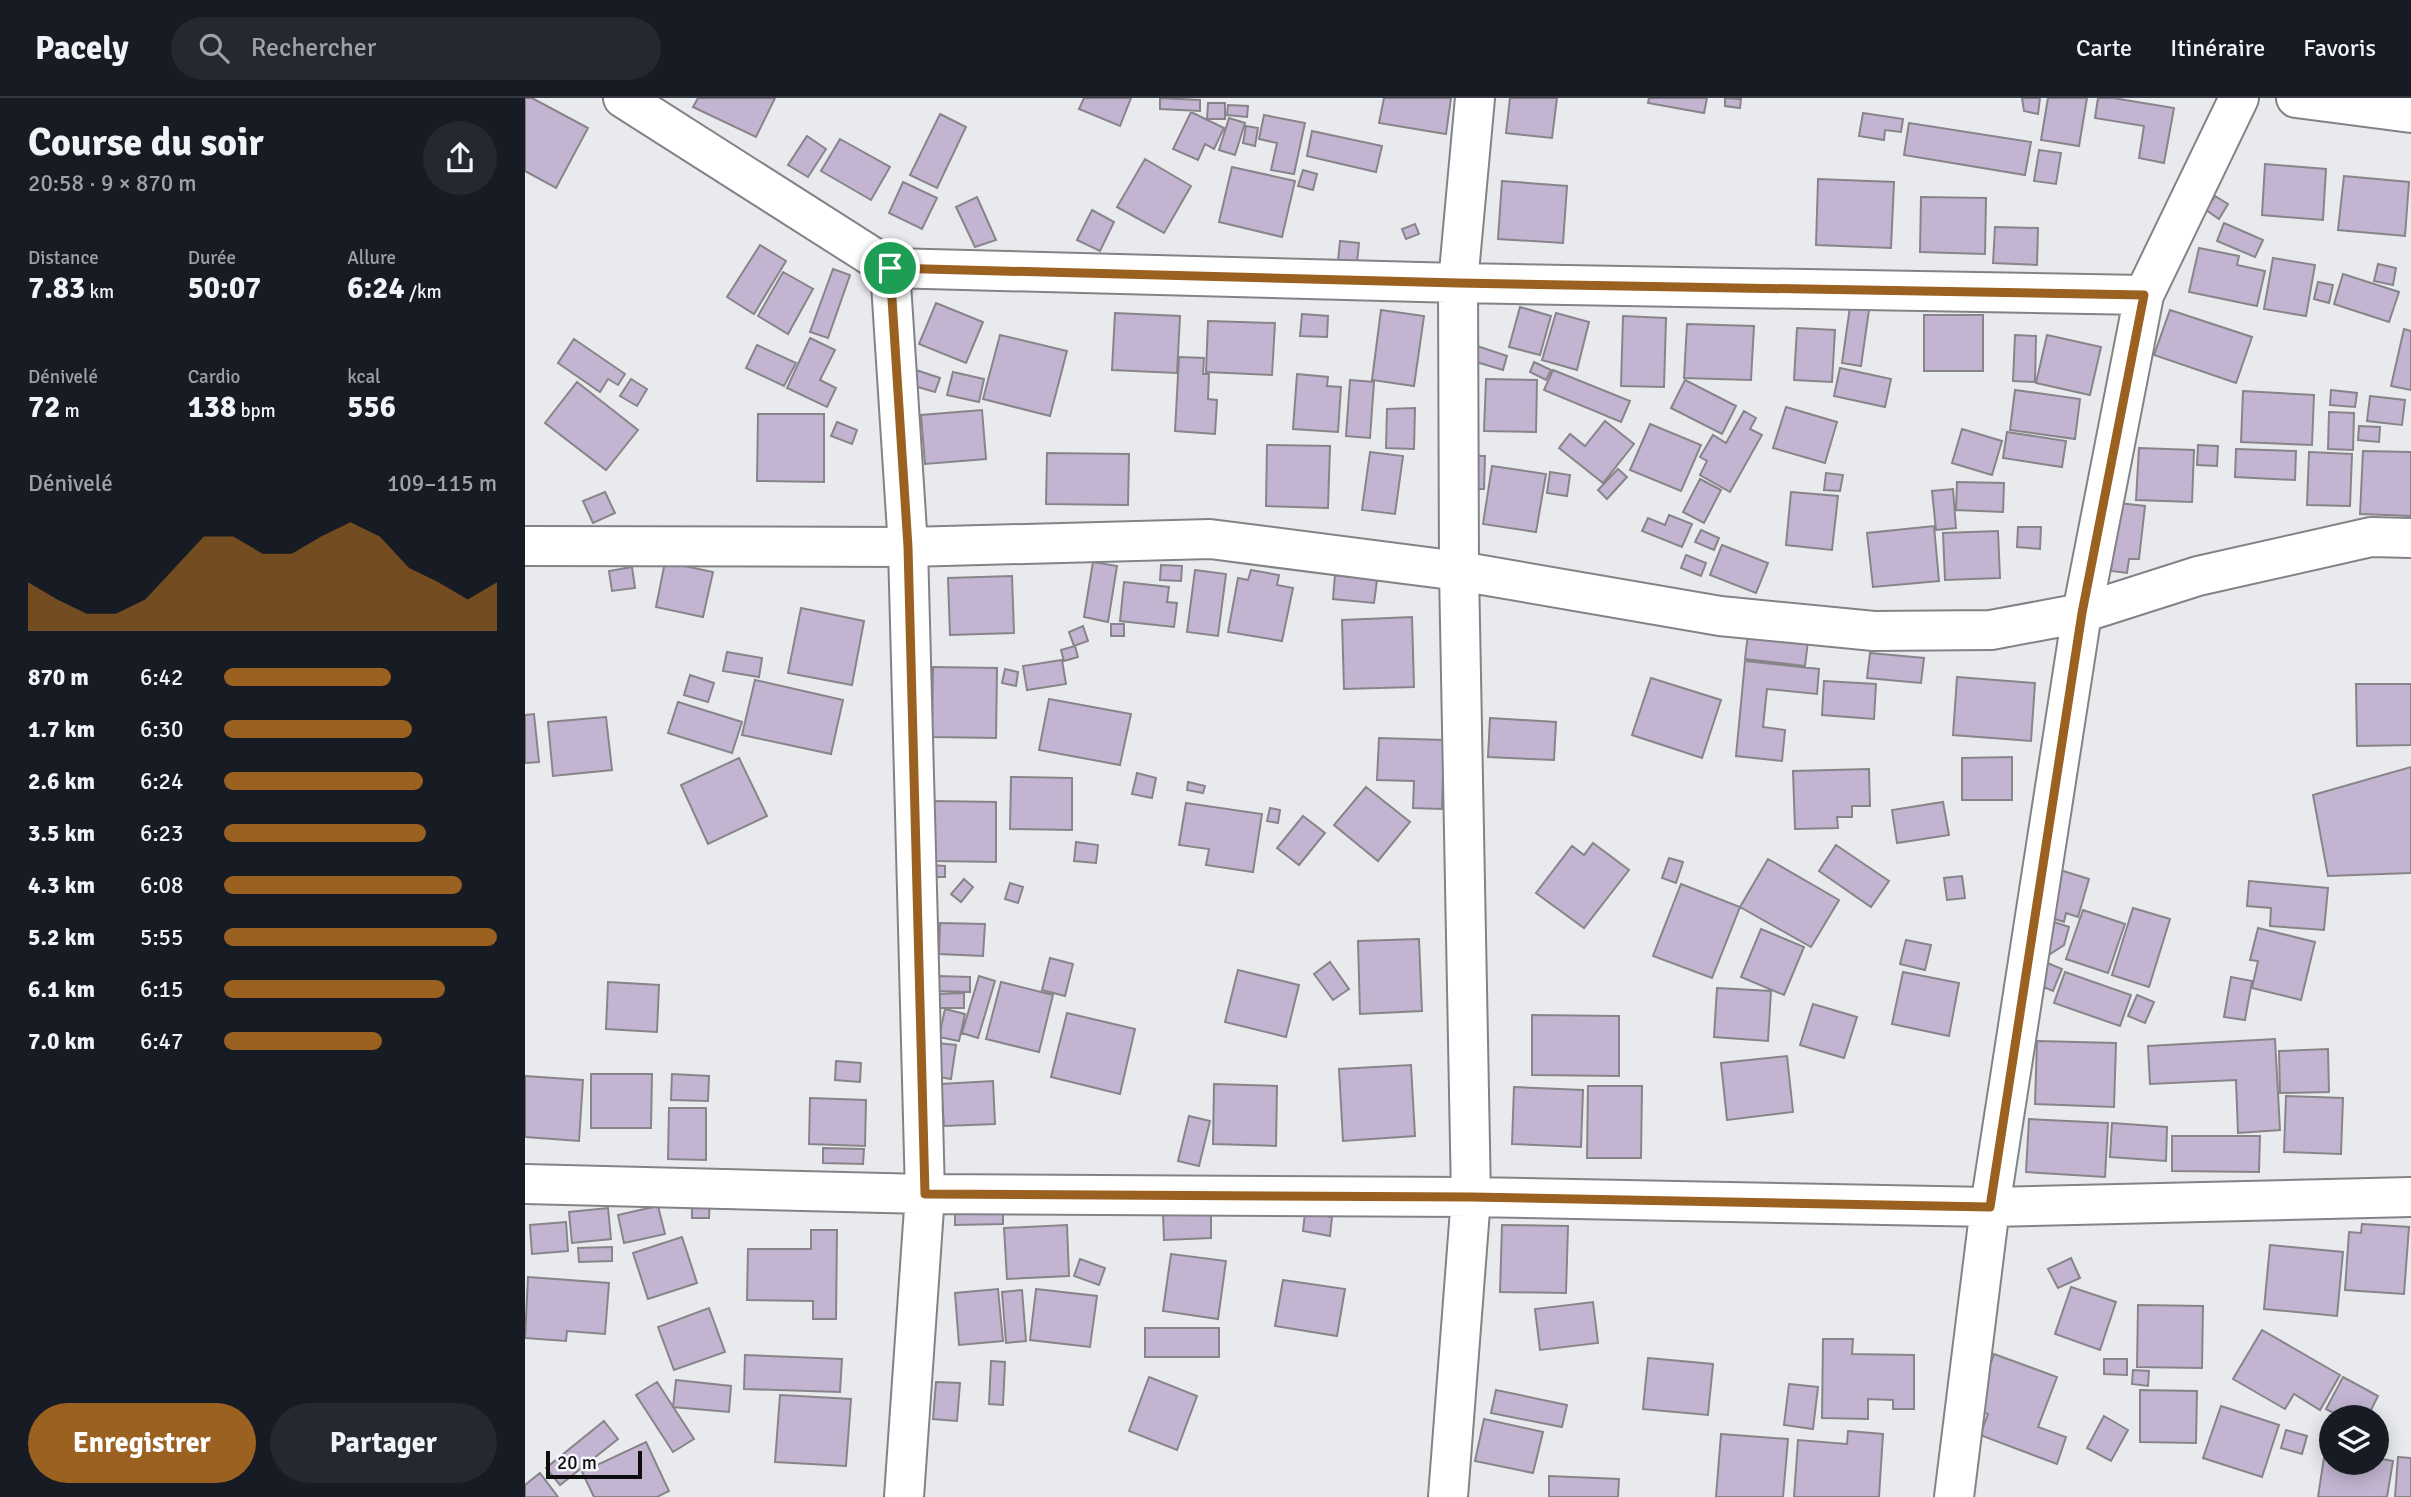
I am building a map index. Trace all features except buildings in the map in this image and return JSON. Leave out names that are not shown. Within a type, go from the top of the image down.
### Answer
[{"type":"street","points":[[623,98],[890,268],[1458,283],[2144,295]]},
{"type":"street","points":[[1448,1497],[1471,1197],[1459,571],[1458,283],[1475,98]]},
{"type":"street","points":[[1954,1497],[1990,1207],[2082,613],[2144,295],[2239,98]]},
{"type":"street","points":[[2296,98],[2411,113]]},
{"type":"street","points":[[890,268],[908,547],[925,1194],[904,1497]]},
{"type":"street","points":[[525,546],[908,547],[1210,539],[1459,571],[1720,616],[1874,631],[1991,630],[2082,613],[2211,573],[2371,537],[2411,538]]},
{"type":"street","points":[[525,1184],[925,1194],[1471,1197],[1990,1207],[2411,1197]]},
{"type":"route","points":[[890,268],[1458,283],[2144,295],[2082,613],[1990,1207],[1471,1197],[925,1194],[908,547],[890,268]]}]
